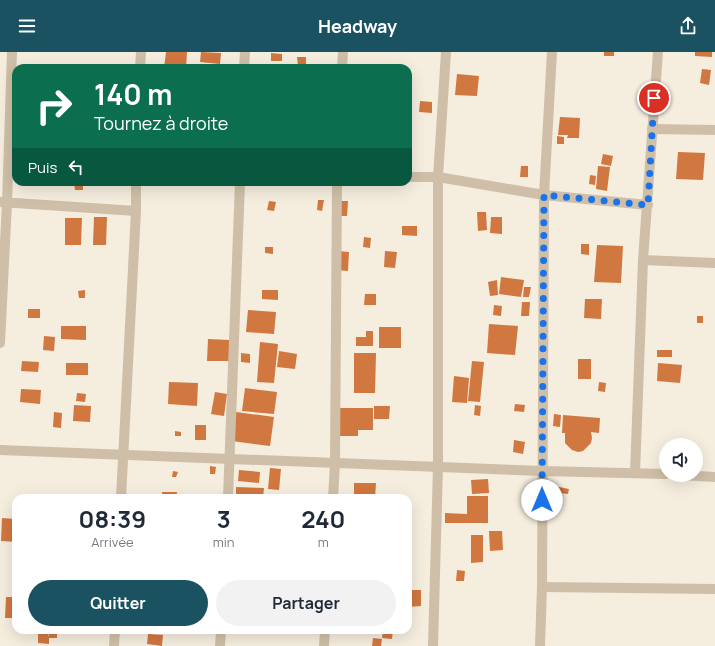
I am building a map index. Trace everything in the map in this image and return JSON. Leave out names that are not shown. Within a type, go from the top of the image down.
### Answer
[{"type":"street","points":[[0,342],[4,203],[12,52]]},
{"type":"street","points":[[140,64],[141,52]]},
{"type":"street","points":[[244,52],[244,64]]},
{"type":"street","points":[[342,64],[343,52]]},
{"type":"street","points":[[433,646],[438,467],[438,177],[446,52]]},
{"type":"street","points":[[540,646],[542,587],[544,195],[552,52]]},
{"type":"street","points":[[635,473],[643,260],[658,52]]},
{"type":"street","points":[[652,129],[715,130]]},
{"type":"street","points":[[412,177],[438,177],[544,195],[648,205]]},
{"type":"street","points":[[121,494],[136,211],[136,186]]},
{"type":"street","points":[[228,494],[231,459],[240,186]]},
{"type":"street","points":[[333,494],[335,463],[337,186]]},
{"type":"street","points":[[4,203],[136,211]]},
{"type":"street","points":[[643,260],[715,263]]},
{"type":"street","points":[[0,450],[542,471],[659,474]]},
{"type":"street","points":[[703,476],[715,477]]},
{"type":"street","points":[[542,587],[715,589]]},
{"type":"street","points":[[114,646],[115,634]]},
{"type":"street","points":[[220,646],[221,634]]},
{"type":"street","points":[[324,646],[325,634]]},
{"type":"building","points":[[166,52],[187,52],[186,64],[164,64]]},
{"type":"building","points":[[201,52],[221,53],[220,64],[200,62]]},
{"type":"building","points":[[604,52],[614,52],[614,56],[604,56]]},
{"type":"building","points":[[695,52],[712,52],[712,57],[695,56]]},
{"type":"building","points":[[271,53],[282,54],[282,61],[271,61]]},
{"type":"building","points":[[297,57],[306,57],[306,64],[298,64]]},
{"type":"building","points":[[702,69],[711,70],[709,85],[700,83]]},
{"type":"building","points":[[457,74],[479,76],[477,96],[455,95]]},
{"type":"building","points":[[420,101],[432,102],[432,113],[419,112]]},
{"type":"building","points":[[560,117],[580,118],[579,138],[567,138],[568,135],[558,135]]},
{"type":"building","points":[[557,136],[564,137],[564,144],[557,144]]},
{"type":"building","points":[[678,152],[705,153],[703,180],[676,179]]},
{"type":"building","points":[[603,154],[613,156],[611,166],[601,164]]},
{"type":"building","points":[[521,166],[528,166],[528,177],[520,177]]},
{"type":"building","points":[[598,166],[610,167],[607,191],[596,189]]},
{"type":"building","points":[[590,175],[596,176],[595,185],[589,184]]},
{"type":"building","points":[[74,186],[83,186],[83,190],[75,190]]},
{"type":"building","points":[[318,200],[324,200],[322,211],[317,210]]},
{"type":"building","points":[[269,201],[276,202],[274,211],[267,210]]},
{"type":"building","points":[[338,201],[348,201],[347,216],[337,216]]},
{"type":"building","points":[[477,212],[486,212],[487,230],[478,231]]},
{"type":"building","points":[[94,217],[107,217],[106,245],[93,245]]},
{"type":"building","points":[[491,217],[502,217],[502,234],[490,233]]},
{"type":"building","points":[[65,218],[82,218],[81,245],[65,245]]},
{"type":"building","points":[[402,226],[417,226],[417,236],[402,235]]},
{"type":"building","points":[[364,237],[371,238],[370,248],[363,247]]},
{"type":"building","points":[[581,244],[589,244],[589,255],[581,254]]},
{"type":"building","points":[[597,245],[623,246],[621,283],[594,282]]},
{"type":"building","points":[[265,247],[273,247],[273,254],[265,253]]},
{"type":"building","points":[[338,251],[349,252],[348,271],[336,270]]},
{"type":"building","points":[[385,251],[397,252],[395,268],[384,267]]},
{"type":"building","points":[[501,277],[524,280],[521,297],[499,294]]},
{"type":"building","points":[[497,280],[498,295],[490,296],[488,282]]},
{"type":"building","points":[[524,287],[531,287],[529,297],[523,297]]},
{"type":"building","points":[[85,290],[85,298],[79,298],[78,291]]},
{"type":"building","points":[[262,290],[278,290],[278,300],[262,299]]},
{"type":"building","points":[[365,294],[376,294],[376,305],[364,305]]},
{"type":"building","points":[[585,299],[602,299],[601,319],[584,318]]},
{"type":"building","points":[[522,302],[530,302],[529,316],[521,316]]},
{"type":"building","points":[[494,305],[502,306],[501,316],[493,315]]},
{"type":"building","points":[[28,309],[40,309],[40,318],[28,318]]},
{"type":"building","points":[[248,310],[276,312],[274,334],[246,332]]},
{"type":"building","points":[[697,316],[703,316],[703,323],[697,323]]},
{"type":"building","points":[[489,324],[518,326],[515,355],[487,353]]},
{"type":"building","points":[[61,326],[86,326],[86,340],[61,339]]},
{"type":"building","points":[[379,327],[401,327],[401,348],[379,348]]},
{"type":"building","points":[[366,331],[373,331],[373,346],[356,346],[356,337],[366,337]]},
{"type":"building","points":[[44,336],[55,337],[54,351],[43,350]]},
{"type":"building","points":[[208,339],[230,340],[229,361],[207,361]]},
{"type":"building","points":[[260,342],[278,344],[274,383],[257,382]]},
{"type":"building","points":[[657,350],[672,350],[672,357],[657,357]]},
{"type":"building","points":[[279,351],[297,354],[295,369],[277,367]]},
{"type":"building","points":[[241,353],[250,354],[250,363],[241,362]]},
{"type":"building","points":[[354,353],[376,353],[375,393],[354,393]]},
{"type":"building","points":[[578,359],[591,359],[591,379],[578,379]]},
{"type":"building","points":[[22,361],[39,362],[38,372],[21,371]]},
{"type":"building","points":[[472,361],[484,362],[480,402],[468,401]]},
{"type":"building","points":[[66,363],[88,363],[88,375],[66,375]]},
{"type":"building","points":[[658,363],[682,365],[680,383],[657,381]]},
{"type":"building","points":[[454,376],[469,378],[467,403],[452,402]]},
{"type":"building","points":[[169,382],[198,383],[197,406],[168,404]]},
{"type":"building","points":[[599,382],[606,383],[605,392],[598,391]]},
{"type":"building","points":[[245,388],[277,392],[274,414],[242,411]]},
{"type":"building","points":[[21,389],[41,390],[40,404],[20,402]]},
{"type":"building","points":[[215,392],[227,394],[224,416],[211,414]]},
{"type":"building","points":[[77,393],[86,394],[85,402],[76,401]]},
{"type":"building","points":[[515,404],[525,405],[524,412],[514,411]]},
{"type":"building","points":[[74,405],[91,406],[90,422],[73,421]]},
{"type":"building","points":[[475,405],[481,406],[480,416],[474,415]]},
{"type":"building","points":[[374,406],[390,406],[389,419],[374,419]]},
{"type":"building","points":[[338,408],[373,408],[373,430],[358,430],[358,436],[338,436]]},
{"type":"building","points":[[54,412],[62,413],[61,428],[53,427]]},
{"type":"building","points":[[236,412],[274,417],[270,446],[232,441]]},
{"type":"building","points":[[554,414],[561,415],[560,427],[553,426]]},
{"type":"building","points":[[563,415],[600,418],[599,433],[591,432],[591,443],[583,451],[578,452],[572,450],[565,443],[565,433],[562,433]]},
{"type":"building","points":[[195,425],[206,425],[206,440],[195,440]]},
{"type":"building","points":[[175,431],[181,432],[181,436],[175,436]]},
{"type":"building","points":[[514,440],[525,442],[523,454],[513,452]]},
{"type":"building","points":[[210,466],[216,467],[215,474],[210,474]]},
{"type":"building","points":[[270,468],[281,469],[279,490],[268,489]]},
{"type":"building","points":[[239,470],[260,472],[259,483],[238,481]]},
{"type":"building","points":[[173,471],[178,472],[176,477],[172,477]]},
{"type":"building","points":[[488,479],[489,493],[472,494],[471,480]]},
{"type":"building","points":[[354,483],[376,483],[375,494],[354,494]]},
{"type":"building","points":[[236,487],[264,488],[263,494],[236,494]]},
{"type":"building","points":[[559,487],[569,489],[568,494],[559,493]]},
{"type":"building","points":[[162,492],[177,492],[177,494],[162,494]]},
{"type":"building","points":[[467,496],[488,496],[488,523],[445,523],[445,513],[467,514]]},
{"type":"building","points":[[2,518],[12,519],[12,542],[1,541]]},
{"type":"building","points":[[489,531],[502,531],[503,550],[490,551]]},
{"type":"building","points":[[471,535],[483,535],[483,562],[471,563]]},
{"type":"building","points":[[457,570],[465,571],[464,581],[456,581]]},
{"type":"building","points":[[412,590],[421,590],[421,606],[412,607]]},
{"type":"building","points":[[6,597],[12,597],[12,618],[5,618]]},
{"type":"building","points":[[38,634],[48,634],[49,644],[38,643]]},
{"type":"building","points":[[48,634],[57,634],[57,638],[48,638]]},
{"type":"building","points":[[148,634],[163,635],[162,646],[147,644]]},
{"type":"building","points":[[382,634],[393,634],[392,639],[382,638]]},
{"type":"building","points":[[373,638],[382,639],[381,646],[372,646]]},
{"type":"route","points":[[542,500],[544,195],[648,205],[654,98]]}]
